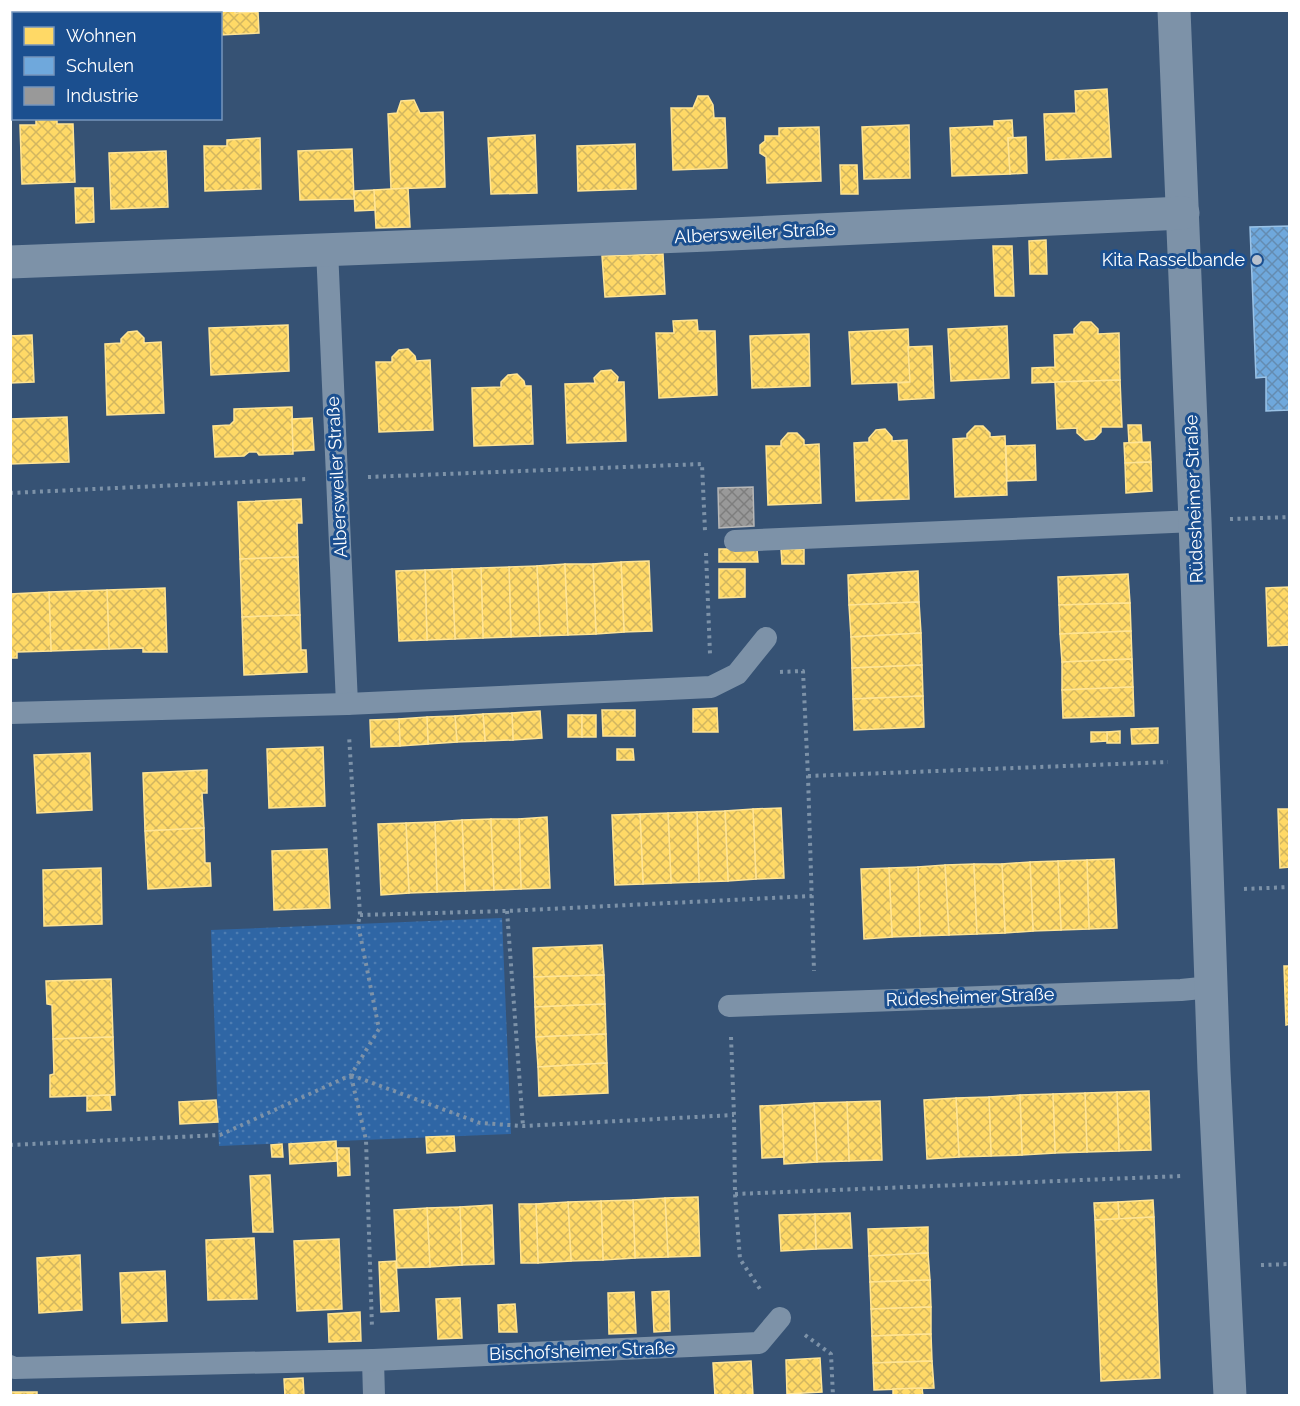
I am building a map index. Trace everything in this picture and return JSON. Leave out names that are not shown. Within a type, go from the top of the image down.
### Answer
[{"type":"street","name":"Rüdesheimer Straße","points":[[1174,10],[1214,1071],[1230,1395]]},
{"type":"street","name":"Albersweiler Straße","points":[[10,262],[721,235],[1183,213]]},
{"type":"lane","name":"Albersweiler Straße","points":[[327,249],[347,704]]},
{"type":"lane","points":[[735,540],[1195,521]]},
{"type":"lane","points":[[10,713],[347,704],[711,687],[736,674],[766,638]]},
{"type":"lane","name":"Rüdesheimer Straße","points":[[729,1006],[1181,990],[1211,987]]},
{"type":"lane","name":"Bischofsheimer Straße","points":[[10,1366],[14,1368],[373,1360],[759,1343],[780,1318]]},
{"type":"lane","points":[[373,1360],[375,1395]]},
{"type":"path","points":[[702,464],[705,535]]},
{"type":"path","points":[[1195,521],[1290,517]]},
{"type":"path","points":[[705,546],[711,687]]},
{"type":"path","points":[[736,674],[803,671],[815,1002]]},
{"type":"path","points":[[10,1145],[220,1135],[351,1075],[379,1029],[358,924],[360,915],[347,704]]},
{"type":"path","points":[[808,776],[1204,761]]},
{"type":"path","points":[[1243,889],[1290,887]]},
{"type":"path","points":[[360,915],[507,911],[812,896]]},
{"type":"path","points":[[507,911],[523,1126]]},
{"type":"path","points":[[729,1006],[735,1194],[740,1259],[780,1318],[831,1354],[833,1395]]},
{"type":"path","points":[[351,1075],[480,1123],[523,1126],[734,1115]]},
{"type":"path","points":[[351,1075],[366,1140],[373,1360]]},
{"type":"path","points":[[735,1194],[1219,1174]]},
{"type":"path","points":[[1257,1265],[1290,1264]]},
{"type":"shaded area","points":[[502,918],[511,1134],[219,1146],[211,930]]},
{"type":"building: Wohnen","points":[[156,10],[235,10],[235,13],[258,12],[259,33],[222,35],[222,12],[156,12]]},
{"type":"building: Wohnen","points":[[1107,89],[1111,157],[1046,160],[1044,114],[1076,113],[1075,91]]},
{"type":"building: Wohnen","points":[[698,96],[708,96],[713,105],[714,118],[725,118],[727,168],[673,170],[671,108],[693,108]]},
{"type":"building: Wohnen","points":[[414,100],[420,113],[443,112],[445,187],[391,189],[388,114],[397,113],[401,101]]},
{"type":"building: Wohnen","points":[[36,120],[57,120],[57,124],[73,124],[75,182],[22,184],[20,125],[36,125]]},
{"type":"building: Wohnen","points":[[1012,120],[1013,137],[1008,138],[1010,174],[952,176],[950,128],[994,126],[994,121]]},
{"type":"building: Wohnen","points":[[909,125],[910,178],[864,179],[862,127]]},
{"type":"building: Wohnen","points":[[819,127],[821,181],[767,183],[766,157],[760,153],[760,145],[765,141],[765,136],[779,136],[779,128]]},
{"type":"building: Wohnen","points":[[535,135],[537,193],[491,194],[488,138]]},
{"type":"building: Wohnen","points":[[1026,137],[1027,173],[1010,174],[1008,138]]},
{"type":"building: Wohnen","points":[[260,138],[261,189],[205,191],[204,146],[227,146],[227,140]]},
{"type":"building: Wohnen","points":[[635,144],[636,189],[578,191],[577,146]]},
{"type":"building: Wohnen","points":[[352,149],[354,199],[300,200],[298,151]]},
{"type":"building: Wohnen","points":[[166,151],[168,207],[111,209],[109,153]]},
{"type":"building: Wohnen","points":[[840,165],[857,165],[858,194],[841,194]]},
{"type":"building: Wohnen","points":[[75,188],[93,188],[94,222],[76,223]]},
{"type":"building: Wohnen","points":[[408,188],[410,227],[376,228],[374,190]]},
{"type":"building: Wohnen","points":[[374,190],[375,210],[355,211],[354,191]]},
{"type":"building: Wohnen","points":[[1046,240],[1047,274],[1030,274],[1029,241]]},
{"type":"building: Wohnen","points":[[993,246],[1012,246],[1014,296],[995,296]]},
{"type":"building: Wohnen","points":[[663,254],[665,294],[605,297],[602,256]]},
{"type":"building: Wohnen","points":[[697,320],[698,331],[715,331],[717,395],[659,398],[656,333],[674,333],[673,321]]},
{"type":"building: Wohnen","points":[[1081,322],[1091,322],[1098,329],[1098,334],[1119,333],[1120,380],[1032,383],[1032,368],[1055,367],[1054,335],[1074,334],[1074,329]]},
{"type":"building: Wohnen","points":[[288,325],[289,371],[211,375],[209,328]]},
{"type":"building: Wohnen","points":[[1007,326],[1009,378],[951,381],[948,329]]},
{"type":"building: Wohnen","points":[[908,329],[910,382],[852,384],[849,332]]},
{"type":"building: Wohnen","points":[[137,331],[144,338],[144,343],[161,342],[164,413],[107,415],[105,344],[121,343],[121,339],[128,332]]},
{"type":"building: Wohnen","points":[[809,334],[810,386],[752,388],[750,336]]},
{"type":"building: Wohnen","points":[[32,335],[34,382],[10,383],[10,336]]},
{"type":"building: Wohnen","points":[[932,346],[934,398],[899,400],[898,383],[910,382],[908,347]]},
{"type":"building: Wohnen","points":[[408,349],[415,356],[416,361],[430,360],[433,430],[379,432],[376,362],[392,362],[392,357],[399,350]]},
{"type":"building: Wohnen","points":[[611,370],[618,377],[617,382],[624,382],[626,441],[567,443],[565,384],[595,383],[594,378],[601,371]]},
{"type":"building: Wohnen","points":[[517,374],[524,381],[525,386],[531,386],[533,444],[474,446],[472,388],[501,387],[501,382],[508,375]]},
{"type":"building: Wohnen","points":[[1120,380],[1122,427],[1101,427],[1101,432],[1094,439],[1085,440],[1077,433],[1077,428],[1057,429],[1055,382]]},
{"type":"building: Wohnen","points":[[292,407],[293,454],[259,455],[257,452],[249,452],[244,456],[215,457],[213,426],[230,425],[234,421],[234,409]]},
{"type":"building: Wohnen","points":[[67,417],[69,462],[10,464],[10,419]]},
{"type":"building: Wohnen","points":[[312,418],[314,450],[293,451],[292,419]]},
{"type":"building: Wohnen","points":[[1128,425],[1141,425],[1142,442],[1129,443]]},
{"type":"building: Wohnen","points":[[975,426],[983,426],[990,433],[990,437],[1005,436],[1007,495],[955,497],[953,439],[967,438],[967,434]]},
{"type":"building: Wohnen","points":[[885,429],[892,437],[892,441],[907,440],[909,499],[856,501],[854,443],[869,442],[869,438],[876,430]]},
{"type":"building: Wohnen","points":[[788,433],[797,433],[804,440],[804,445],[819,444],[821,503],[768,505],[766,446],[781,446],[781,441]]},
{"type":"building: Wohnen","points":[[1150,442],[1151,462],[1125,463],[1124,443]]},
{"type":"building: Wohnen","points":[[1035,445],[1036,480],[1007,481],[1006,446]]},
{"type":"building: Wohnen","points":[[1151,462],[1152,491],[1126,493],[1125,463]]},
{"type":"building: Wohnen","points":[[301,499],[302,523],[297,523],[298,557],[240,559],[238,502]]},
{"type":"building: Wohnen","points":[[719,549],[757,549],[758,562],[719,562]]},
{"type":"building: Wohnen","points":[[781,549],[804,549],[804,564],[782,564]]},
{"type":"building: Wohnen","points":[[298,557],[300,615],[242,617],[240,559]]},
{"type":"building: Wohnen","points":[[649,561],[652,631],[624,632],[621,562]]},
{"type":"building: Wohnen","points":[[621,562],[624,632],[596,634],[593,564]]},
{"type":"building: Wohnen","points":[[565,564],[568,635],[540,636],[537,566]]},
{"type":"building: Wohnen","points":[[565,564],[593,564],[596,634],[568,635]]},
{"type":"building: Wohnen","points":[[537,566],[540,636],[511,637],[509,567]]},
{"type":"building: Wohnen","points":[[509,567],[511,637],[483,638],[481,568]]},
{"type":"building: Wohnen","points":[[481,568],[483,638],[455,639],[452,569]]},
{"type":"building: Wohnen","points":[[452,569],[455,639],[427,640],[425,570]]},
{"type":"building: Wohnen","points":[[719,569],[745,569],[745,597],[719,598]]},
{"type":"building: Wohnen","points":[[425,570],[427,640],[399,641],[396,571]]},
{"type":"building: Wohnen","points":[[918,571],[919,602],[849,605],[848,575]]},
{"type":"building: Wohnen","points":[[1128,574],[1130,603],[1059,605],[1058,577]]},
{"type":"building: Wohnen","points":[[1290,587],[1290,645],[1268,646],[1266,588]]},
{"type":"building: Wohnen","points":[[165,588],[167,652],[143,652],[143,648],[109,649],[107,590]]},
{"type":"building: Wohnen","points":[[107,590],[109,649],[51,651],[49,592]]},
{"type":"building: Wohnen","points":[[49,592],[51,651],[17,652],[17,658],[10,658],[10,594]]},
{"type":"building: Wohnen","points":[[919,602],[921,633],[851,637],[849,605]]},
{"type":"building: Wohnen","points":[[1130,603],[1131,631],[1060,634],[1059,605]]},
{"type":"building: Wohnen","points":[[300,615],[301,650],[306,650],[307,672],[244,675],[242,617]]},
{"type":"building: Wohnen","points":[[1131,631],[1132,659],[1062,662],[1060,634]]},
{"type":"building: Wohnen","points":[[921,633],[922,665],[852,668],[851,637]]},
{"type":"building: Wohnen","points":[[1132,659],[1133,687],[1062,690],[1062,662]]},
{"type":"building: Wohnen","points":[[922,665],[923,696],[853,699],[852,668]]},
{"type":"building: Wohnen","points":[[1133,687],[1134,716],[1063,718],[1062,690]]},
{"type":"building: Wohnen","points":[[923,696],[924,727],[854,730],[853,699]]},
{"type":"building: Wohnen","points":[[717,708],[718,732],[693,732],[693,709]]},
{"type":"building: Wohnen","points":[[602,710],[635,710],[635,736],[603,736]]},
{"type":"building: Wohnen","points":[[540,711],[542,738],[513,740],[512,713]]},
{"type":"building: Wohnen","points":[[512,713],[513,740],[485,741],[483,714]]},
{"type":"building: Wohnen","points":[[483,714],[485,741],[457,742],[455,716]]},
{"type":"building: Wohnen","points":[[568,715],[582,715],[582,737],[568,737]]},
{"type":"building: Wohnen","points":[[582,715],[596,715],[596,737],[582,737]]},
{"type":"building: Wohnen","points":[[455,716],[457,742],[428,744],[427,717]]},
{"type":"building: Wohnen","points":[[427,717],[428,744],[400,746],[399,719]]},
{"type":"building: Wohnen","points":[[399,719],[400,746],[371,747],[370,720]]},
{"type":"building: Wohnen","points":[[1158,728],[1158,743],[1132,744],[1131,729]]},
{"type":"building: Wohnen","points":[[1120,731],[1120,743],[1107,743],[1107,732]]},
{"type":"building: Wohnen","points":[[1091,732],[1107,732],[1107,741],[1091,742]]},
{"type":"building: Wohnen","points":[[323,747],[325,806],[269,808],[267,749]]},
{"type":"building: Wohnen","points":[[617,749],[633,749],[634,760],[617,760]]},
{"type":"building: Wohnen","points":[[90,753],[92,810],[37,813],[34,755]]},
{"type":"building: Wohnen","points":[[207,770],[207,793],[202,793],[204,828],[145,831],[143,773]]},
{"type":"building: Wohnen","points":[[781,808],[784,878],[756,879],[753,809]]},
{"type":"building: Wohnen","points":[[753,809],[756,879],[728,881],[725,811]]},
{"type":"building: Wohnen","points":[[1278,809],[1290,809],[1290,867],[1280,868]]},
{"type":"building: Wohnen","points":[[725,811],[728,881],[699,882],[697,812]]},
{"type":"building: Wohnen","points":[[697,812],[699,882],[671,883],[668,813]]},
{"type":"building: Wohnen","points":[[668,813],[671,883],[643,884],[640,814]]},
{"type":"building: Wohnen","points":[[640,814],[643,884],[615,885],[612,815]]},
{"type":"building: Wohnen","points":[[547,817],[550,888],[521,889],[519,819]]},
{"type":"building: Wohnen","points":[[491,819],[494,890],[465,891],[462,820]]},
{"type":"building: Wohnen","points":[[491,819],[519,819],[521,889],[494,890]]},
{"type":"building: Wohnen","points":[[462,820],[465,891],[437,892],[435,822]]},
{"type":"building: Wohnen","points":[[435,822],[437,892],[409,893],[406,823]]},
{"type":"building: Wohnen","points":[[406,823],[409,893],[381,895],[378,824]]},
{"type":"building: Wohnen","points":[[204,828],[205,863],[210,863],[211,886],[148,889],[145,831]]},
{"type":"building: Wohnen","points":[[327,849],[330,908],[274,910],[272,851]]},
{"type":"building: Wohnen","points":[[1114,859],[1117,928],[1089,929],[1087,860]]},
{"type":"building: Wohnen","points":[[1087,860],[1089,929],[1061,930],[1058,861]]},
{"type":"building: Wohnen","points":[[1058,861],[1061,930],[1033,931],[1030,862]]},
{"type":"building: Wohnen","points":[[1030,862],[1033,931],[1005,933],[1002,864]]},
{"type":"building: Wohnen","points":[[974,864],[977,934],[949,935],[945,865]]},
{"type":"building: Wohnen","points":[[974,864],[1002,864],[1005,933],[977,934]]},
{"type":"building: Wohnen","points":[[945,865],[949,935],[920,936],[918,867]]},
{"type":"building: Wohnen","points":[[918,867],[920,936],[892,937],[889,868]]},
{"type":"building: Wohnen","points":[[101,868],[102,924],[44,926],[43,870]]},
{"type":"building: Wohnen","points":[[889,868],[892,937],[864,939],[861,869]]},
{"type":"building: Wohnen","points":[[602,945],[604,975],[534,977],[533,948]]},
{"type":"building: Wohnen","points":[[1284,966],[1290,966],[1290,1024],[1286,1025]]},
{"type":"building: Wohnen","points":[[604,975],[605,1004],[535,1007],[534,977]]},
{"type":"building: Wohnen","points":[[111,979],[113,1037],[53,1039],[52,1005],[47,1004],[46,981]]},
{"type":"building: Wohnen","points":[[605,1004],[606,1034],[536,1037],[535,1007]]},
{"type":"building: Wohnen","points":[[606,1034],[607,1063],[538,1067],[536,1037]]},
{"type":"building: Wohnen","points":[[113,1037],[115,1095],[50,1097],[50,1075],[54,1074],[53,1039]]},
{"type":"building: Wohnen","points":[[607,1063],[608,1093],[539,1096],[538,1067]]},
{"type":"building: Wohnen","points":[[1149,1091],[1151,1150],[1119,1151],[1117,1092]]},
{"type":"building: Wohnen","points":[[1117,1092],[1119,1151],[1087,1152],[1085,1093]]},
{"type":"building: Wohnen","points":[[1085,1093],[1087,1152],[1055,1153],[1053,1094]]},
{"type":"building: Wohnen","points":[[1053,1094],[1055,1153],[1022,1155],[1020,1095]]},
{"type":"building: Wohnen","points":[[110,1095],[111,1110],[87,1111],[87,1096]]},
{"type":"building: Wohnen","points":[[1020,1095],[1022,1155],[991,1156],[989,1097]]},
{"type":"building: Wohnen","points":[[989,1097],[991,1156],[959,1157],[956,1098]]},
{"type":"building: Wohnen","points":[[956,1098],[959,1157],[927,1159],[924,1100]]},
{"type":"building: Wohnen","points":[[216,1100],[218,1122],[180,1124],[179,1102]]},
{"type":"building: Wohnen","points":[[880,1101],[882,1160],[849,1161],[847,1102]]},
{"type":"building: Wohnen","points":[[847,1102],[849,1161],[817,1162],[814,1103]]},
{"type":"building: Wohnen","points":[[814,1103],[817,1162],[784,1164],[782,1105]]},
{"type":"building: Wohnen","points":[[782,1105],[784,1157],[762,1158],[760,1106]]},
{"type":"building: Wohnen","points":[[454,1136],[455,1151],[427,1153],[426,1137]]},
{"type":"building: Wohnen","points":[[336,1141],[337,1161],[290,1164],[289,1144]]},
{"type":"building: Wohnen","points":[[282,1144],[283,1157],[272,1157],[271,1145]]},
{"type":"building: Wohnen","points":[[337,1148],[349,1148],[350,1175],[338,1176]]},
{"type":"building: Wohnen","points":[[270,1175],[273,1232],[253,1232],[250,1176]]},
{"type":"building: Wohnen","points":[[698,1197],[700,1256],[668,1257],[665,1198]]},
{"type":"building: Wohnen","points":[[665,1198],[668,1257],[635,1258],[633,1200]]},
{"type":"building: Wohnen","points":[[633,1200],[635,1258],[603,1260],[601,1201]]},
{"type":"building: Wohnen","points":[[1153,1200],[1154,1217],[1119,1219],[1118,1202]]},
{"type":"building: Wohnen","points":[[601,1201],[603,1260],[571,1261],[568,1202]]},
{"type":"building: Wohnen","points":[[568,1202],[571,1261],[538,1263],[536,1204]]},
{"type":"building: Wohnen","points":[[1118,1202],[1119,1219],[1095,1220],[1094,1203]]},
{"type":"building: Wohnen","points":[[519,1204],[536,1204],[538,1263],[521,1263]]},
{"type":"building: Wohnen","points":[[492,1205],[494,1264],[462,1265],[460,1207]]},
{"type":"building: Wohnen","points":[[460,1207],[462,1265],[430,1267],[427,1208]]},
{"type":"building: Wohnen","points":[[427,1208],[430,1267],[397,1268],[394,1210]]},
{"type":"building: Wohnen","points":[[850,1213],[852,1248],[816,1249],[815,1214]]},
{"type":"building: Wohnen","points":[[815,1214],[816,1249],[781,1251],[779,1215]]},
{"type":"building: Wohnen","points":[[1154,1217],[1160,1378],[1101,1381],[1095,1220]]},
{"type":"building: Wohnen","points":[[928,1227],[928,1253],[869,1256],[868,1229]]},
{"type":"building: Wohnen","points":[[254,1238],[257,1299],[208,1300],[206,1240]]},
{"type":"building: Wohnen","points":[[339,1239],[342,1309],[297,1311],[294,1241]]},
{"type":"building: Wohnen","points":[[928,1253],[930,1280],[870,1282],[869,1256]]},
{"type":"building: Wohnen","points":[[80,1255],[82,1310],[39,1313],[37,1258]]},
{"type":"building: Wohnen","points":[[396,1261],[399,1311],[381,1312],[379,1262]]},
{"type":"building: Wohnen","points":[[165,1271],[167,1321],[122,1323],[120,1273]]},
{"type":"building: Wohnen","points":[[930,1280],[931,1307],[871,1309],[870,1282]]},
{"type":"building: Wohnen","points":[[669,1291],[670,1331],[654,1332],[652,1292]]},
{"type":"building: Wohnen","points":[[634,1292],[636,1333],[609,1334],[608,1293]]},
{"type":"building: Wohnen","points":[[460,1298],[462,1338],[438,1339],[436,1299]]},
{"type":"building: Wohnen","points":[[515,1304],[517,1332],[499,1332],[498,1305]]},
{"type":"building: Wohnen","points":[[931,1307],[931,1334],[872,1336],[871,1309]]},
{"type":"building: Wohnen","points":[[360,1312],[361,1341],[329,1342],[328,1314]]},
{"type":"building: Wohnen","points":[[931,1334],[932,1361],[873,1363],[872,1336]]},
{"type":"building: Wohnen","points":[[820,1358],[822,1392],[787,1394],[786,1360]]},
{"type":"building: Wohnen","points":[[751,1361],[753,1396],[715,1396],[713,1363]]},
{"type":"building: Wohnen","points":[[932,1361],[934,1388],[874,1390],[873,1363]]},
{"type":"building: Wohnen","points":[[303,1378],[304,1396],[285,1396],[284,1379]]},
{"type":"building: Wohnen","points":[[922,1388],[923,1396],[893,1396],[893,1389]]},
{"type":"building: Wohnen","points":[[10,1392],[37,1392],[37,1396],[10,1396]]},
{"type":"building: Schulen","points":[[1290,226],[1290,410],[1266,411],[1266,377],[1256,378],[1250,227]]},
{"type":"building: Industrie","points":[[753,487],[754,526],[719,528],[718,488]]},
{"type":"place","name":"Kita Rasselbande","points":[[1257,260]]}]
